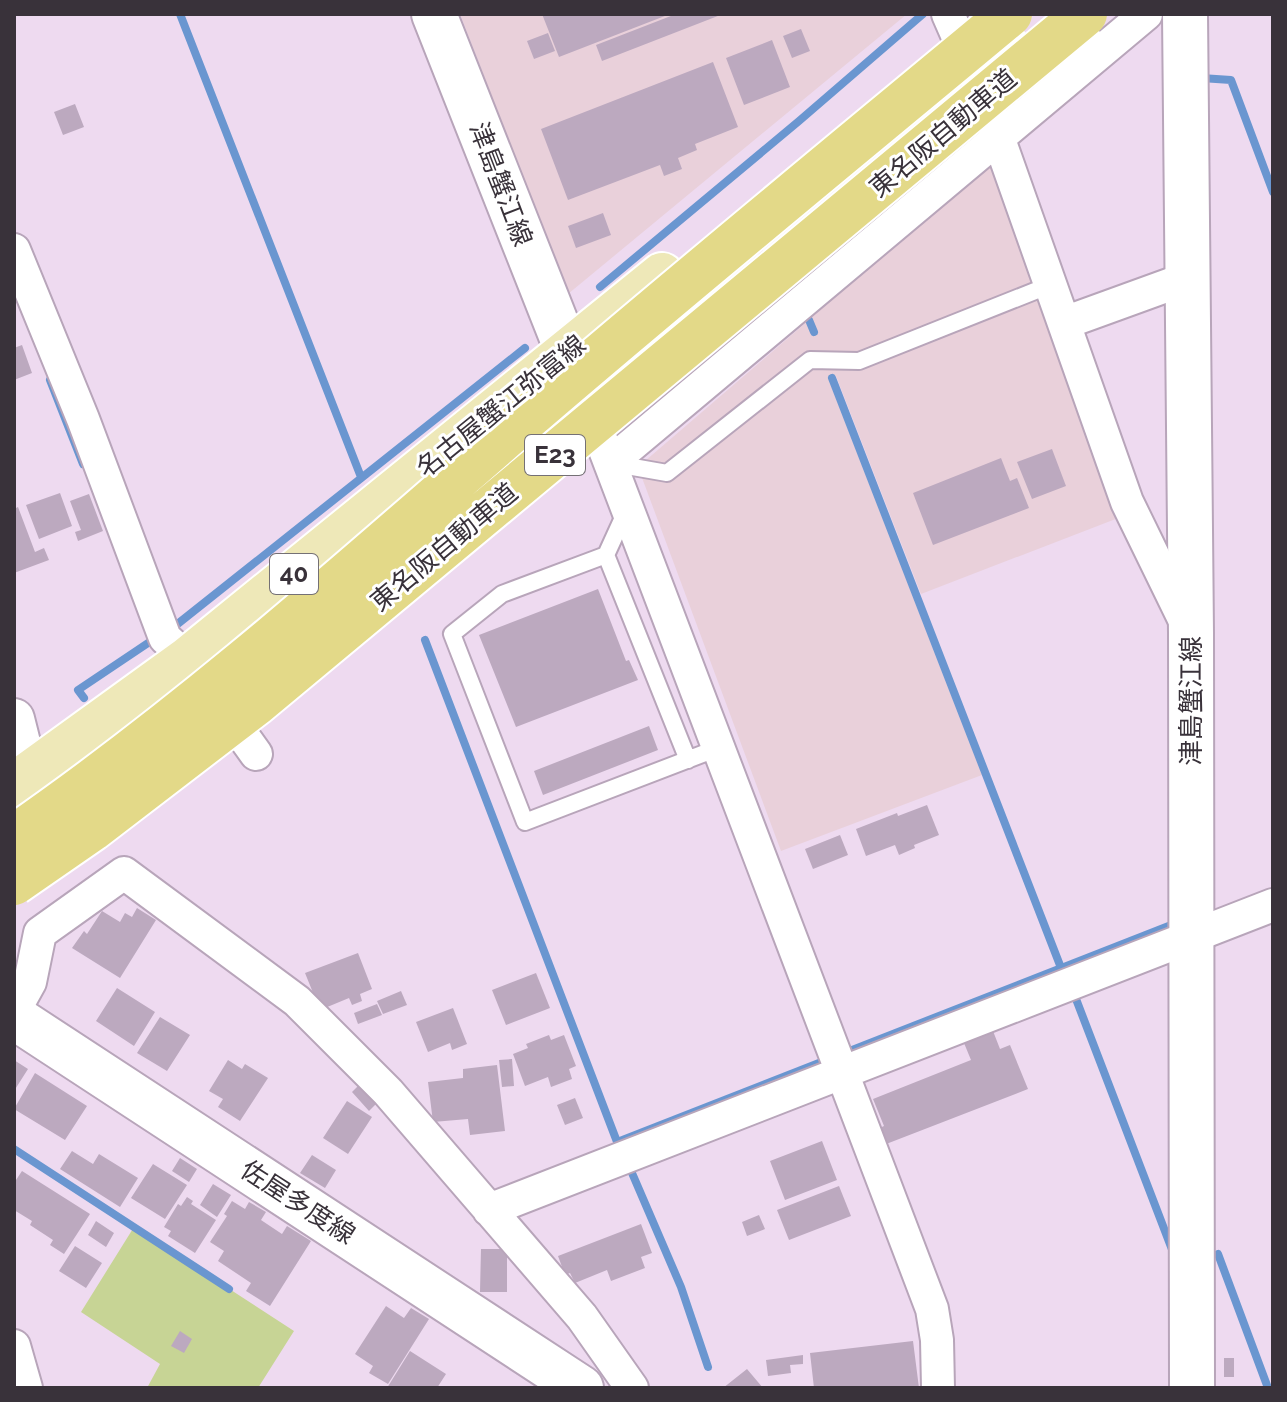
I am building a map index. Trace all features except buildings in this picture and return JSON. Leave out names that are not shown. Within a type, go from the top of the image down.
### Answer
[{"type":"highway","name":"東名阪自動車道","points":[[14,837],[68,800],[229,676],[623,336],[1010,14]]},
{"type":"highway","name":"東名阪自動車道","points":[[14,883],[92,829],[255,704],[1085,14]]},
{"type":"main road","name":"津島蟹江線","points":[[434,14],[568,353]]},
{"type":"main road","name":"津島蟹江線","points":[[1185,14],[1191,633],[1192,1388]]},
{"type":"main road","name":"名古屋蟹江弥富線","points":[[18,782],[188,659],[568,353],[961,20]]},
{"type":"main road","name":"佐屋多度線","points":[[14,1017],[581,1388]]},
{"type":"street","points":[[610,463],[1146,14]]},
{"type":"street","points":[[961,20],[998,137],[1127,502],[1191,633]]},
{"type":"street","points":[[14,250],[83,419],[165,638],[188,659],[256,754]]},
{"type":"street","points":[[1064,323],[1188,278]]},
{"type":"street","points":[[568,353],[932,1309],[937,1340],[938,1388]]},
{"type":"street","points":[[14,719],[18,782]]},
{"type":"street","points":[[14,1011],[30,982],[40,933],[124,873],[297,1001],[388,1092],[582,1317],[632,1388]]},
{"type":"street","points":[[489,1210],[838,1062],[1192,937],[1273,905]]},
{"type":"street","points":[[14,1346],[26,1388]]},
{"type":"lane","points":[[610,463],[667,473],[810,360],[859,361],[1050,285]]},
{"type":"lane","points":[[627,508],[606,555],[502,594],[452,634],[525,822],[718,748]]},
{"type":"lane","points":[[606,555],[688,760]]},
{"type":"shaded area","points":[[460,14],[907,14],[568,294]]},
{"type":"shaded area","points":[[985,159],[998,169],[1126,515],[921,594],[836,376],[828,378],[982,775],[781,851],[638,467],[809,320]]},
{"type":"green space","points":[[134,1227],[294,1331],[258,1388],[147,1388],[160,1364],[81,1312]]},
{"type":"water","points":[[1178,918],[1177,928],[618,1149],[614,1139]]},
{"type":"waterway","points":[[180,14],[361,477]]},
{"type":"waterway","points":[[600,287],[923,14]]},
{"type":"waterway","points":[[1201,78],[1231,80],[1273,192]]},
{"type":"waterway","points":[[809,320],[814,332]]},
{"type":"waterway","points":[[175,626],[525,348]]},
{"type":"waterway","points":[[832,378],[1063,973]]},
{"type":"waterway","points":[[50,380],[83,464]]},
{"type":"waterway","points":[[84,698],[78,690],[154,639]]},
{"type":"waterway","points":[[425,640],[619,1147]]},
{"type":"waterway","points":[[1076,999],[1173,1252]]},
{"type":"waterway","points":[[14,1149],[229,1289]]},
{"type":"waterway","points":[[632,1173],[681,1287],[708,1367]]},
{"type":"waterway","points":[[1218,1254],[1268,1388]]}]
